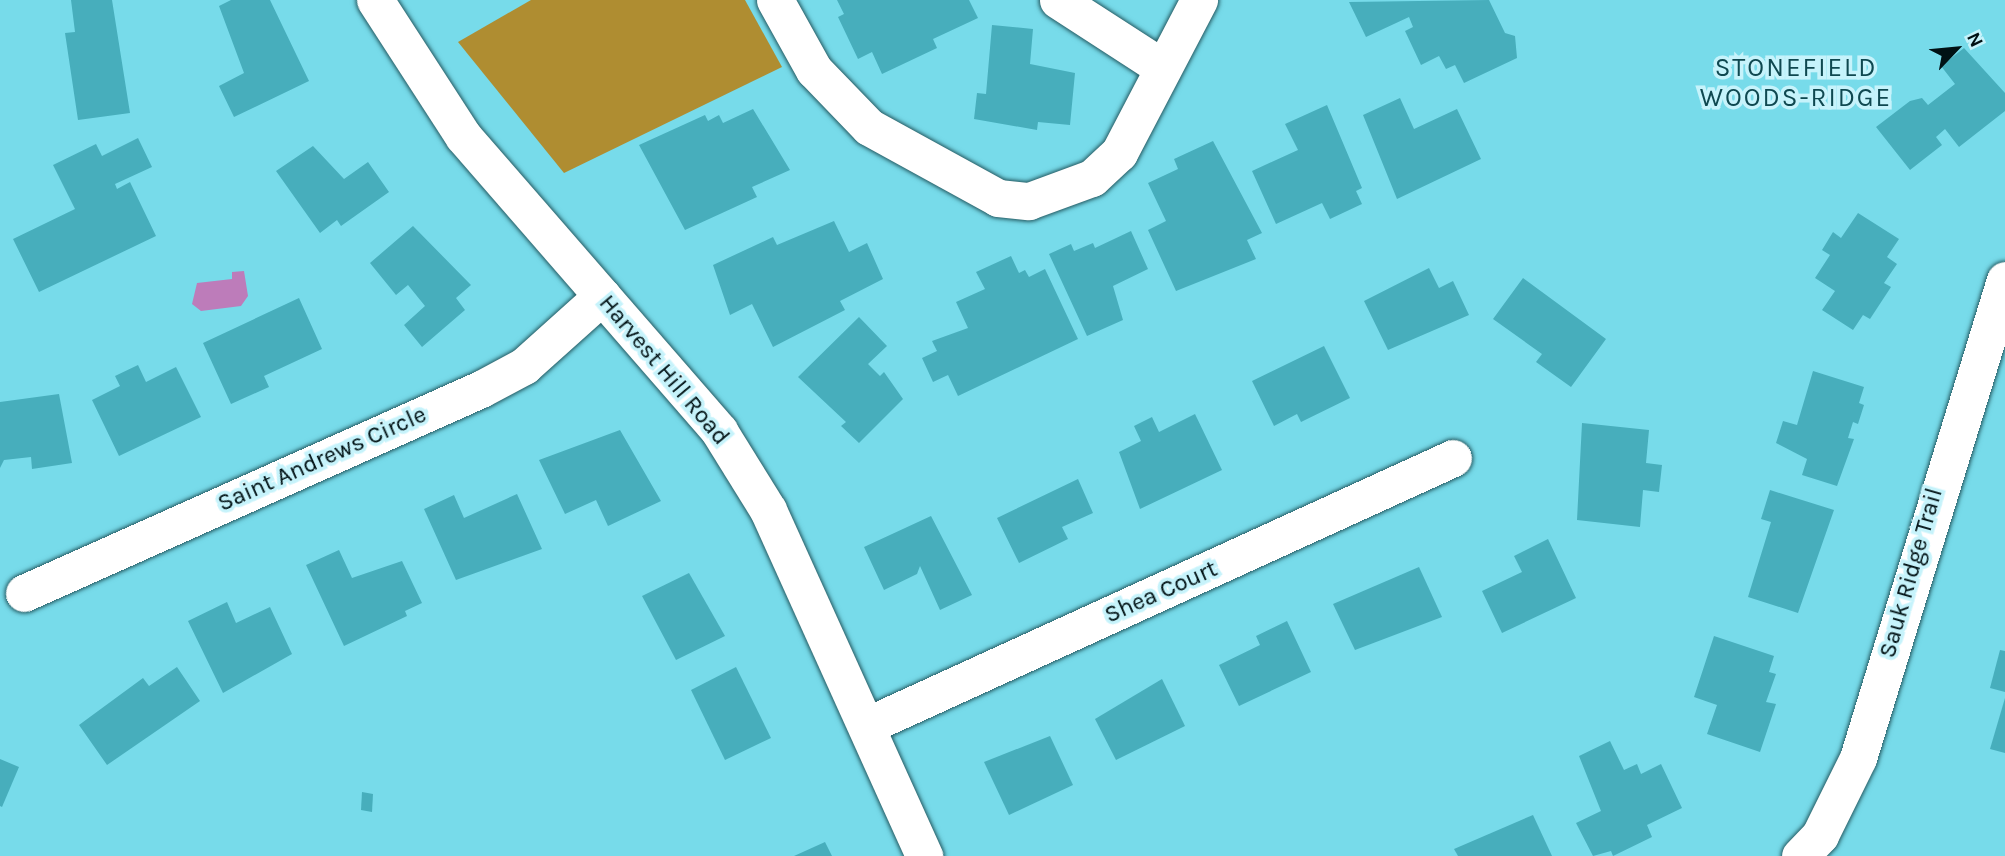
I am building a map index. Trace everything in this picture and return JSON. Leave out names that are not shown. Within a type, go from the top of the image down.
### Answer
[{"type":"street","name":"Harvest Hill Road","points":[[375,0],[463,136],[719,431],[768,510],[868,724],[924,856]]},
{"type":"street","points":[[775,0],[814,70],[844,105],[902,150],[998,198],[1029,201],[1092,178],[1119,153],[1199,0]]},
{"type":"street","points":[[1058,0],[1163,68]]},
{"type":"street","name":"Sauk Ridge Trail","points":[[1800,856],[1820,835],[1858,758],[2005,280]]},
{"type":"street","name":"Saint Andrews Circle","points":[[24,593],[481,389],[524,366],[603,296]]},
{"type":"street","name":"Shea Court","points":[[868,724],[1453,458]]},
{"type":"shaded area","points":[[531,0],[745,0],[782,67],[564,173],[458,42]]},
{"type":"shaded area","points":[[244,271],[248,296],[241,306],[201,311],[192,304],[197,283],[232,279],[232,272]]},
{"type":"building","points":[[71,0],[112,0],[130,113],[78,120],[65,33],[75,32]]},
{"type":"building","points":[[231,0],[270,0],[309,81],[234,117],[219,86],[244,73],[219,6]]},
{"type":"building","points":[[837,0],[969,0],[978,18],[933,39],[937,48],[882,74],[872,52],[858,59],[838,17],[844,14]]},
{"type":"building","points":[[1489,0],[1505,33],[1515,36],[1517,58],[1464,83],[1455,65],[1446,69],[1439,56],[1421,65],[1405,31],[1413,27],[1409,17],[1366,37],[1349,2]]},
{"type":"building","points":[[992,25],[1033,29],[1030,64],[1075,73],[1070,125],[1038,122],[1037,130],[974,119],[977,93],[986,94]]},
{"type":"building","points":[[1964,48],[2005,93],[2005,111],[1959,147],[1945,129],[1936,137],[1942,145],[1910,170],[1876,127],[1910,101],[1922,98],[1928,105],[1955,84],[1941,66]]},
{"type":"building","points":[[1400,98],[1414,129],[1457,109],[1481,159],[1397,199],[1363,115]]},
{"type":"building","points":[[1327,105],[1362,188],[1356,191],[1362,204],[1330,219],[1322,203],[1276,224],[1252,171],[1298,150],[1285,124]]},
{"type":"building","points":[[753,109],[790,170],[752,187],[757,197],[685,230],[639,145],[705,115],[708,121],[719,115],[723,123]]},
{"type":"building","points":[[138,138],[152,167],[115,184],[117,189],[130,182],[156,236],[39,292],[13,239],[75,209],[53,165],[96,144],[102,156]]},
{"type":"building","points":[[1213,141],[1262,233],[1247,240],[1256,259],[1176,291],[1148,230],[1166,221],[1148,183],[1178,169],[1174,159]]},
{"type":"building","points":[[313,146],[344,179],[368,162],[389,192],[341,226],[337,220],[320,233],[276,171]]},
{"type":"building","points":[[1858,213],[1899,239],[1887,257],[1897,264],[1884,283],[1891,287],[1870,319],[1863,315],[1853,330],[1822,310],[1835,291],[1815,278],[1830,255],[1822,250],[1833,232],[1841,238]]},
{"type":"building","points":[[834,221],[849,252],[867,243],[883,279],[840,301],[845,310],[773,347],[752,304],[730,315],[713,265],[773,237],[777,245]]},
{"type":"building","points":[[413,226],[471,285],[456,298],[465,310],[422,347],[404,325],[425,306],[408,285],[396,295],[370,263]]},
{"type":"building","points":[[1131,231],[1148,269],[1113,286],[1123,320],[1087,336],[1049,254],[1071,244],[1074,251],[1093,243],[1095,248]]},
{"type":"building","points":[[1011,256],[1019,273],[1025,270],[1029,277],[1045,269],[1078,339],[958,396],[948,375],[933,382],[922,358],[937,351],[932,341],[968,328],[956,302],[985,289],[976,272]]},
{"type":"building","points":[[1429,268],[1439,288],[1453,281],[1469,315],[1388,350],[1364,301]]},
{"type":"building","points":[[1523,278],[1606,339],[1571,387],[1536,362],[1542,354],[1493,319]]},
{"type":"building","points":[[299,298],[322,349],[264,376],[269,387],[231,404],[203,343]]},
{"type":"building","points":[[859,317],[887,346],[868,364],[880,376],[884,372],[903,399],[859,443],[841,426],[846,422],[798,377]]},
{"type":"building","points":[[1324,346],[1350,398],[1301,422],[1297,414],[1274,426],[1252,381]]},
{"type":"building","points":[[138,365],[146,382],[176,367],[201,417],[119,456],[92,400],[120,386],[115,376]]},
{"type":"building","points":[[1813,371],[1864,387],[1859,403],[1864,405],[1858,424],[1853,422],[1848,438],[1854,439],[1837,486],[1802,475],[1807,459],[1776,443],[1783,421],[1797,425]]},
{"type":"building","points":[[59,394],[72,463],[32,469],[31,457],[4,460],[0,468],[0,402]]},
{"type":"building","points":[[1195,414],[1222,470],[1140,509],[1119,452],[1141,441],[1134,426],[1152,417],[1159,432]]},
{"type":"building","points":[[1582,423],[1649,430],[1646,463],[1662,465],[1659,492],[1643,490],[1640,527],[1577,520]]},
{"type":"building","points":[[620,430],[661,501],[608,526],[596,500],[565,514],[539,460]]},
{"type":"building","points":[[1078,479],[1093,513],[1062,527],[1068,539],[1019,563],[997,518]]},
{"type":"building","points":[[1770,490],[1834,510],[1798,613],[1748,597],[1771,522],[1761,519]]},
{"type":"building","points":[[517,494],[542,549],[456,580],[424,509],[454,495],[464,518]]},
{"type":"building","points":[[931,516],[972,595],[940,610],[920,566],[917,574],[884,590],[864,547]]},
{"type":"building","points":[[1548,539],[1576,598],[1502,633],[1482,591],[1522,572],[1514,556]]},
{"type":"building","points":[[339,550],[352,578],[402,561],[422,603],[405,611],[407,616],[344,646],[306,565]]},
{"type":"building","points":[[1419,567],[1442,617],[1355,650],[1333,604]]},
{"type":"building","points":[[689,573],[725,636],[676,660],[642,596]]},
{"type":"building","points":[[227,602],[236,623],[270,607],[292,654],[223,693],[188,621]]},
{"type":"building","points":[[1287,621],[1311,672],[1239,706],[1219,665],[1260,645],[1256,636]]},
{"type":"building","points":[[1714,636],[1774,656],[1769,672],[1776,674],[1766,702],[1776,704],[1760,752],[1707,734],[1717,705],[1694,697]]},
{"type":"building","points":[[2000,650],[2005,651],[2005,692],[1990,688]]},
{"type":"building","points":[[177,667],[200,701],[107,765],[79,725],[143,678],[149,686]]},
{"type":"building","points":[[736,667],[771,738],[725,760],[691,690]]},
{"type":"building","points":[[1162,679],[1185,726],[1116,760],[1095,719]]},
{"type":"building","points":[[2005,698],[2005,753],[1990,749]]},
{"type":"building","points":[[1050,736],[1073,785],[1009,815],[984,762]]},
{"type":"building","points":[[1610,741],[1624,770],[1637,764],[1641,774],[1661,764],[1682,808],[1647,825],[1652,837],[1613,856],[1611,851],[1593,856],[1576,823],[1601,811],[1579,756]]},
{"type":"building","points":[[0,759],[19,767],[2,807],[0,806]]},
{"type":"building","points":[[362,792],[373,794],[372,812],[361,810]]},
{"type":"building","points":[[1533,815],[1552,856],[1458,856],[1454,849]]},
{"type":"building","points":[[825,842],[832,856],[794,856]]},
{"type":"district","name":"STONEFIELD WOODS-RIDGE","points":[[1796,83]]}]
